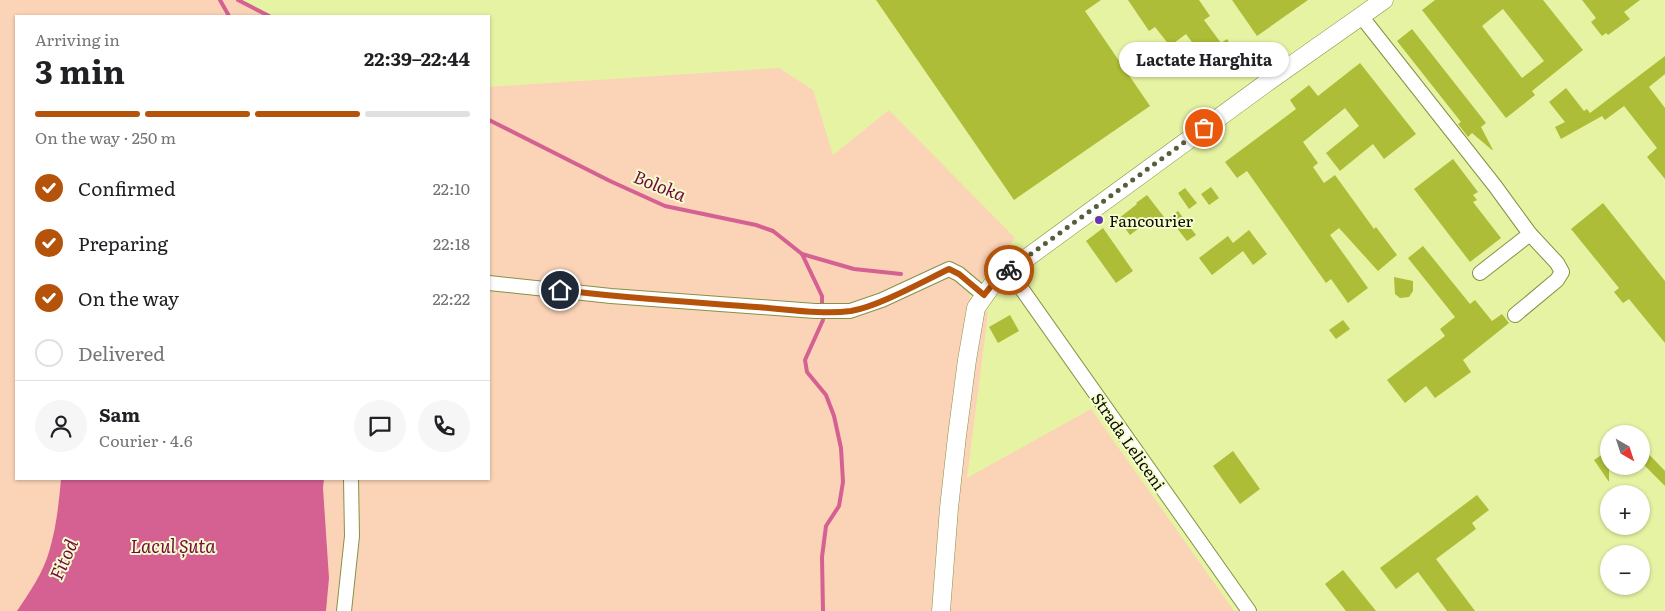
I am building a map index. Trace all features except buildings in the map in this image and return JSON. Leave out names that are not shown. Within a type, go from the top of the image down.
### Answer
[{"type":"main road","points":[[941,611],[949,508],[966,360],[976,308],[984,295],[1009,270],[1384,0]]},
{"type":"street","points":[[1361,16],[1495,186],[1530,234],[1557,263],[1562,272],[1557,280],[1515,315]]},
{"type":"street","points":[[1480,273],[1530,234]]},
{"type":"street","points":[[490,283],[621,297],[815,311],[850,311],[882,300],[949,269],[959,274],[984,295]]},
{"type":"street","name":"Strada Leliceni","points":[[1009,270],[1249,611]]},
{"type":"street","points":[[344,611],[352,536],[351,480]]},
{"type":"shaded area","points":[[0,0],[240,0],[272,15],[15,15],[15,480],[490,480],[490,87],[779,68],[813,90],[833,155],[889,110],[1015,238],[969,296],[988,313],[967,478],[1091,409],[1234,611],[0,611]]},
{"type":"water","name":"Lacul Șuta","points":[[61,480],[324,480],[329,578],[326,611],[17,611],[43,568],[51,543]]},
{"type":"waterway","name":"Fitod","points":[[220,0],[228,15]]},
{"type":"waterway","name":"Boloka","points":[[238,0],[267,15]]},
{"type":"waterway","name":"Boloka","points":[[490,121],[610,181],[665,206],[756,225],[773,231],[802,254],[822,296],[822,303]]},
{"type":"waterway","points":[[802,254],[854,269],[901,274]]},
{"type":"waterway","name":"Boloka","points":[[823,320],[805,360],[807,372],[826,395],[834,416],[841,448],[843,482],[839,506],[826,526],[822,557],[823,611]]},
{"type":"way so far","points":[[1009,270],[1204,128]]},
{"type":"place","name":"Lactate Harghita","points":[[1204,128]]},
{"type":"place","name":"Fancourier","points":[[1099,220]]},
{"type":"route","points":[[560,290],[717,304],[815,311],[850,311],[882,300],[949,269],[959,274],[984,295],[1009,270]]}]
